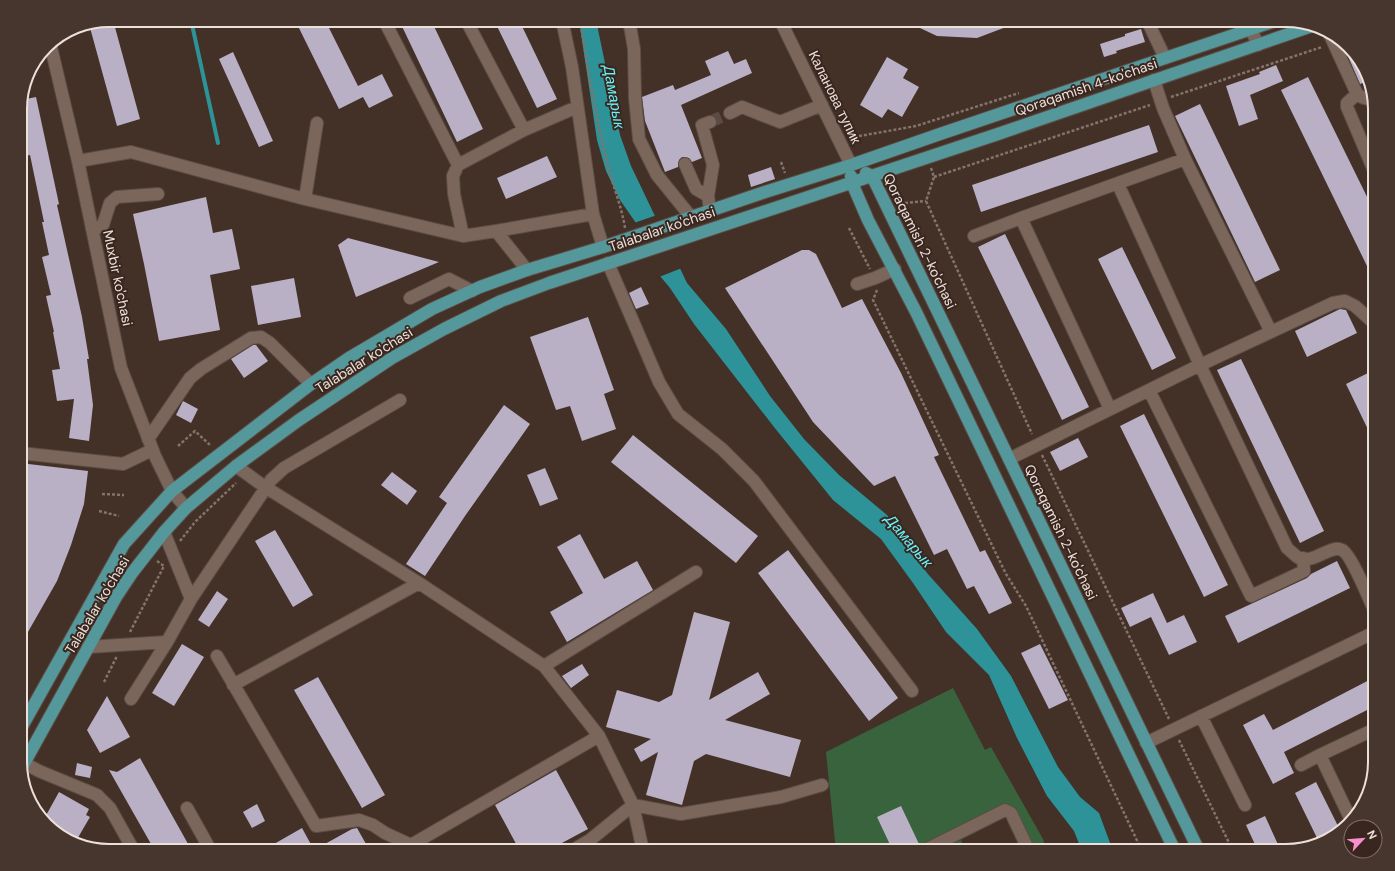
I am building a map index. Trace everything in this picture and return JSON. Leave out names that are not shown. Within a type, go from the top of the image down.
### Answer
[{"type":"main road","name":"Qoraqamish 4-ko'chasi","points":[[851,165],[1165,58],[1242,27]]},
{"type":"main road","name":"Qoraqamish 4-ko'chasi","points":[[872,176],[1303,29]]},
{"type":"main road","name":"Talabalar ko'chasi","points":[[27,717],[124,544],[172,491],[311,384],[348,358],[432,309],[472,291],[527,270],[603,247],[630,233],[673,223],[788,184],[851,165]]},
{"type":"main road","name":"Qoraqamish 2-ko'chasi","points":[[851,165],[872,176],[1196,844]]},
{"type":"main road","points":[[851,165],[852,183],[868,220],[894,269],[1172,844]]},
{"type":"main road","name":"Talabalar ko'chasi","points":[[27,755],[132,573],[164,532],[186,508],[236,466],[299,420],[392,358],[444,329],[501,301],[608,263],[872,176]]},
{"type":"main road","points":[[603,247],[608,263]]},
{"type":"main road","points":[[1156,810],[1174,801]]},
{"type":"street","points":[[388,27],[458,165]]},
{"type":"street","points":[[470,27],[524,130]]},
{"type":"street","points":[[563,27],[572,67],[593,214],[603,247]]},
{"type":"street","points":[[629,27],[634,49],[635,98],[639,139],[657,175],[691,217]]},
{"type":"street","name":"Каланова тупик","points":[[783,27],[851,165]]},
{"type":"street","points":[[1150,27],[1165,58]]},
{"type":"street","points":[[1250,27],[1258,45]]},
{"type":"street","points":[[1333,41],[1357,94],[1367,99]]},
{"type":"street","name":"Muxbir ko'chasi","points":[[52,50],[78,161],[121,368],[150,445],[172,491],[186,508]]},
{"type":"street","points":[[1154,80],[1185,160],[1271,332]]},
{"type":"street","points":[[1357,94],[1347,103],[1347,107],[1368,156]]},
{"type":"street","points":[[730,113],[742,107],[780,122],[822,105]]},
{"type":"street","points":[[463,236],[454,194],[452,176],[458,165],[524,130],[577,107]]},
{"type":"street","points":[[710,122],[702,126],[713,165],[708,196],[710,211]]},
{"type":"street","points":[[305,198],[317,123]]},
{"type":"street","points":[[78,161],[131,152],[305,198],[463,236],[593,214]]},
{"type":"street","points":[[974,236],[1185,160]]},
{"type":"street","points":[[685,164],[696,189],[708,196]]},
{"type":"street","points":[[1118,184],[1200,365],[1287,548],[1298,558],[1311,559],[1336,549],[1344,550],[1350,558],[1368,597]]},
{"type":"street","points":[[92,229],[103,225],[110,203],[117,197],[158,194]]},
{"type":"street","points":[[1021,218],[1110,409]]},
{"type":"street","points":[[496,231],[527,270]]},
{"type":"street","points":[[608,263],[659,382],[678,414],[722,449],[754,481],[912,691]]},
{"type":"street","points":[[857,284],[875,278],[894,269]]},
{"type":"street","points":[[410,298],[449,279],[472,291]]},
{"type":"street","points":[[1009,459],[1200,365],[1333,303],[1345,301],[1355,306],[1368,318]]},
{"type":"street","points":[[27,454],[123,464],[150,445],[190,378],[201,368],[251,338],[261,337],[270,343],[311,384]]},
{"type":"street","points":[[1149,390],[1251,596],[1304,571],[1303,558]]},
{"type":"street","points":[[131,699],[167,642],[191,599],[265,487],[284,468],[400,400]]},
{"type":"street","points":[[236,466],[265,487],[419,583],[544,666],[599,736],[633,805],[641,844]]},
{"type":"street","points":[[164,532],[191,599]]},
{"type":"street","points":[[544,666],[696,572]]},
{"type":"street","points":[[233,684],[419,583]]},
{"type":"street","points":[[1146,743],[1368,635]]},
{"type":"street","points":[[88,647],[167,642]]},
{"type":"street","points":[[217,656],[316,826],[359,820],[373,825],[385,834],[410,844]]},
{"type":"street","points":[[1201,716],[1245,805]]},
{"type":"street","points":[[1301,765],[1368,732]]},
{"type":"street","points":[[414,844],[599,736]]},
{"type":"street","points":[[1320,756],[1349,815]]},
{"type":"street","points":[[27,766],[97,795],[110,808],[130,844]]},
{"type":"street","points":[[583,844],[633,805],[681,814],[781,797],[822,785]]},
{"type":"street","points":[[187,808],[207,844]]},
{"type":"street","points":[[937,844],[1005,810],[1010,813],[1026,844]]},
{"type":"path","points":[[581,27],[594,101],[609,170],[630,233]]},
{"type":"path","points":[[934,177],[1161,101],[1329,39]]},
{"type":"path","points":[[854,137],[916,126],[1020,93]]},
{"type":"path","points":[[781,162],[786,177]]},
{"type":"path","points":[[930,166],[934,177],[926,202],[1037,445],[1230,844]]},
{"type":"path","points":[[905,203],[926,202]]},
{"type":"path","points":[[849,228],[878,286],[873,300],[1006,574],[1026,606],[1139,844]]},
{"type":"path","points":[[178,446],[195,431],[211,446]]},
{"type":"path","points":[[102,494],[124,495]]},
{"type":"path","points":[[99,511],[120,516]]},
{"type":"path","points":[[157,561],[164,566]]},
{"type":"green space","points":[[953,688],[985,750],[991,747],[1045,844],[1032,844],[1015,812],[939,844],[835,844],[826,752]]},
{"type":"green space","points":[[961,840],[963,844],[953,844]]},
{"type":"water","points":[[580,27],[597,27],[620,135],[631,166],[687,283],[726,329],[770,396],[804,439],[839,475],[887,515],[927,573],[977,629],[1011,676],[1058,767],[1080,797],[1099,813],[1110,844],[1079,844],[1074,831],[1047,796],[1017,738],[989,675],[946,632],[881,539],[833,500],[694,324],[670,288],[660,276],[636,223],[620,200],[606,171],[597,140]]},
{"type":"pier","points":[[657,215],[682,268],[659,277],[634,223]]},
{"type":"building","points":[[115,27],[140,119],[117,126],[90,29]]},
{"type":"building","points":[[298,27],[328,27],[358,86],[382,74],[393,96],[369,108],[363,97],[339,109]]},
{"type":"building","points":[[402,27],[434,27],[483,129],[457,142]]},
{"type":"building","points":[[497,27],[522,27],[557,99],[537,108]]},
{"type":"building","points":[[918,27],[1006,27],[977,38],[937,36]]},
{"type":"building","points":[[1141,29],[1145,42],[1116,51],[1117,53],[1104,57],[1100,44]]},
{"type":"building","points":[[728,51],[734,64],[746,59],[752,73],[681,105],[702,158],[692,162],[689,158],[682,157],[679,160],[678,167],[665,172],[645,121],[642,97],[673,85],[675,90],[711,75],[705,61]]},
{"type":"building","points":[[233,52],[273,141],[259,147],[219,59]]},
{"type":"building","points":[[1347,54],[1362,77],[1364,83],[1360,84]]},
{"type":"building","points":[[887,57],[908,69],[903,78],[919,87],[902,117],[888,109],[882,118],[860,105]]},
{"type":"building","points":[[1276,65],[1283,81],[1250,95],[1258,119],[1239,126],[1226,86],[1260,74],[1259,72]]},
{"type":"building","points":[[1308,77],[1368,199],[1367,266],[1281,90]]},
{"type":"building","points":[[36,97],[59,204],[57,205],[82,317],[89,359],[87,359],[93,405],[89,441],[69,438],[74,399],[57,401],[52,370],[60,369],[46,296],[51,295],[42,257],[49,255],[42,222],[44,222],[30,155],[27,156],[28,99]]},
{"type":"building","points":[[1200,104],[1280,270],[1255,282],[1175,116]]},
{"type":"building","points":[[1149,125],[1158,152],[981,212],[972,185]]},
{"type":"building","points":[[547,156],[557,177],[506,199],[497,178]]},
{"type":"building","points":[[771,167],[775,179],[751,187],[748,175]]},
{"type":"building","points":[[206,197],[213,233],[232,229],[240,269],[210,275],[220,330],[159,341],[133,214]]},
{"type":"building","points":[[1005,234],[1089,407],[1062,420],[978,247]]},
{"type":"building","points":[[348,238],[439,262],[356,297],[338,245]]},
{"type":"building","points":[[1122,247],[1176,358],[1152,370],[1098,259]]},
{"type":"building","points":[[802,250],[809,250],[816,254],[842,308],[862,299],[901,373],[939,455],[934,457],[980,552],[985,550],[1012,603],[989,614],[974,586],[967,589],[947,549],[934,555],[895,476],[874,486],[813,422],[725,288]]},
{"type":"building","points":[[294,278],[301,317],[258,325],[251,286]]},
{"type":"building","points":[[641,287],[649,304],[636,309],[629,293]]},
{"type":"building","points":[[1340,309],[1346,310],[1357,333],[1307,357],[1295,331]]},
{"type":"building","points":[[588,317],[614,390],[604,394],[616,429],[582,441],[570,406],[556,410],[530,337]]},
{"type":"building","points":[[253,345],[256,345],[268,361],[244,378],[231,359]]},
{"type":"building","points":[[1241,359],[1324,531],[1300,543],[1217,370]]},
{"type":"building","points":[[1368,373],[1368,430],[1346,384]]},
{"type":"building","points":[[183,401],[198,409],[191,423],[176,415]]},
{"type":"building","points":[[504,405],[530,424],[425,576],[406,564],[447,503],[439,497]]},
{"type":"building","points":[[1144,414],[1228,585],[1204,597],[1120,426]]},
{"type":"building","points":[[633,435],[758,536],[736,563],[611,462]]},
{"type":"building","points":[[1078,438],[1088,457],[1060,471],[1050,452]]},
{"type":"building","points":[[27,464],[88,471],[84,504],[71,545],[57,581],[27,634]]},
{"type":"building","points":[[545,468],[558,499],[540,506],[527,475]]},
{"type":"building","points":[[392,472],[417,491],[407,505],[381,485]]},
{"type":"building","points":[[275,530],[313,595],[293,607],[255,541]]},
{"type":"building","points":[[580,534],[604,579],[637,561],[653,590],[567,642],[550,612],[583,593],[557,547]]},
{"type":"building","points":[[788,550],[898,698],[869,721],[758,573]]},
{"type":"building","points":[[1337,561],[1350,588],[1238,643],[1225,616],[1307,578],[1311,574]]},
{"type":"building","points":[[217,591],[228,599],[209,627],[198,620]]},
{"type":"building","points":[[1153,593],[1167,623],[1184,615],[1197,642],[1169,655],[1151,617],[1130,627],[1121,608]]},
{"type":"building","points":[[694,612],[730,622],[709,700],[758,672],[770,694],[725,720],[801,740],[790,777],[706,754],[694,761],[682,805],[646,795],[658,752],[641,762],[634,749],[651,739],[606,727],[617,690],[659,702],[672,695]]},
{"type":"building","points":[[182,644],[204,657],[174,706],[152,693]]},
{"type":"building","points":[[1040,644],[1068,700],[1049,709],[1021,653]]},
{"type":"building","points":[[582,664],[589,675],[571,688],[562,676]]},
{"type":"building","points":[[318,677],[385,795],[362,808],[294,690]]},
{"type":"building","points":[[1368,681],[1368,710],[1284,752],[1294,773],[1273,784],[1243,725],[1264,714],[1273,730]]},
{"type":"building","points":[[107,696],[130,737],[100,753],[87,730]]},
{"type":"building","points":[[140,758],[188,844],[151,844],[109,770],[117,772]]},
{"type":"building","points":[[77,763],[92,767],[90,778],[75,775]]},
{"type":"building","points":[[556,770],[588,829],[560,844],[516,844],[495,805]]},
{"type":"building","points":[[1316,782],[1338,826],[1317,838],[1295,793]]},
{"type":"building","points":[[59,792],[89,809],[86,815],[90,817],[78,838],[55,824],[46,815]]},
{"type":"building","points":[[257,804],[265,821],[252,828],[243,812]]},
{"type":"building","points":[[901,806],[919,844],[890,844],[877,817]]},
{"type":"building","points":[[1265,816],[1278,844],[1255,844],[1246,825]]},
{"type":"building","points":[[302,828],[311,844],[274,844]]},
{"type":"building","points":[[357,828],[366,844],[325,844],[352,829]]},
{"type":"waterway","points":[[193,27],[218,143]]},
{"type":"tunnel","points":[[710,122],[730,113]]},
{"type":"water label","name":"Дамарык","points":[[614,97]]},
{"type":"water label","name":"Дамарык","points":[[909,541]]}]
